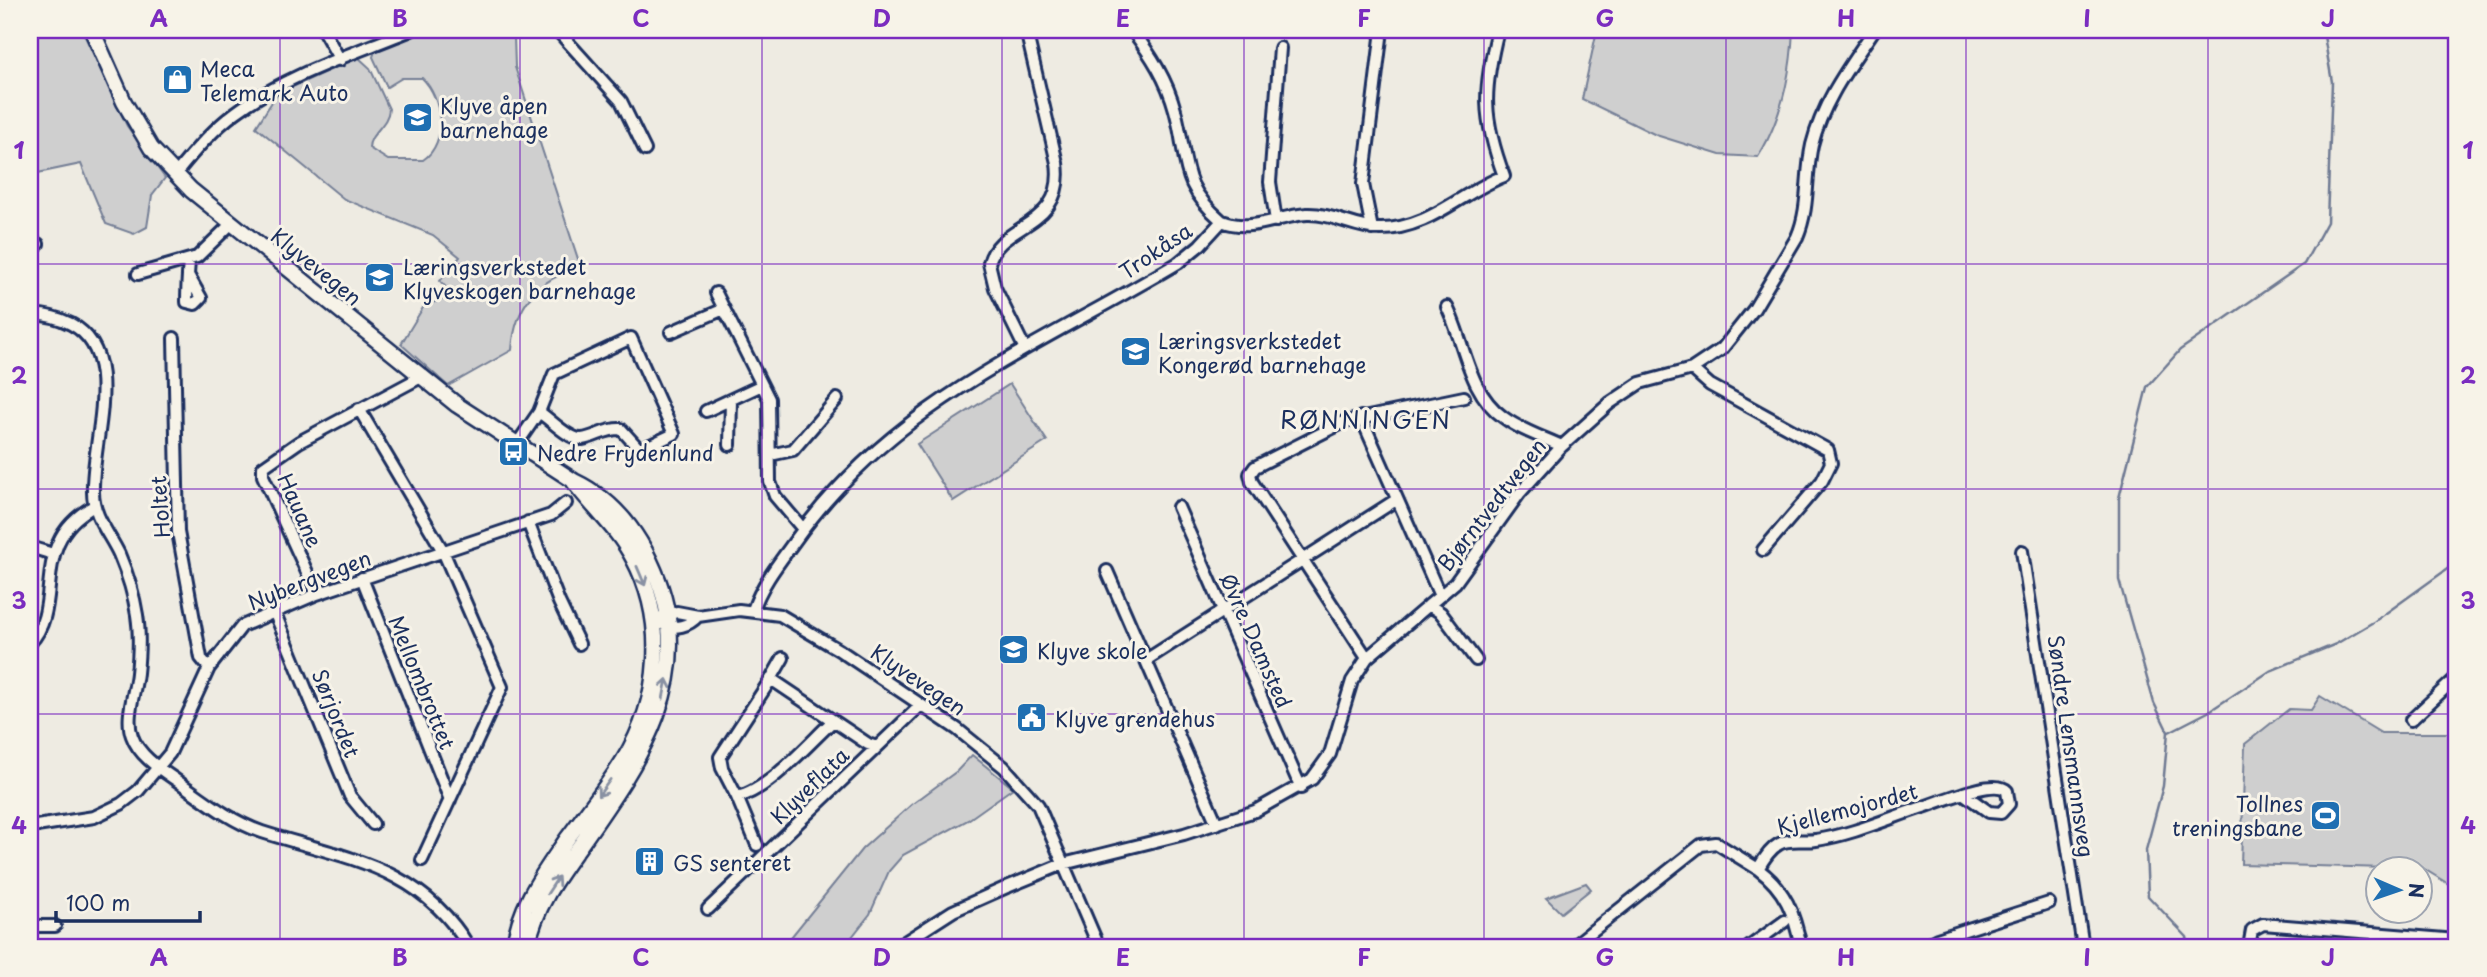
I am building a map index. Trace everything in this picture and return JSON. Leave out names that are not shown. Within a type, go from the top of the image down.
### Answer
[{"type":"main road","name":"Klyvevegen","points":[[92,30],[124,102],[151,148],[174,175],[421,377],[477,419],[592,490],[635,533],[656,573],[663,621],[664,696],[649,740],[543,899],[527,947]]},
{"type":"main road","name":"Klyvevegen","points":[[514,947],[517,928],[530,895],[624,760],[637,734],[653,682],[663,621]]},
{"type":"street","points":[[323,30],[340,60]]},
{"type":"street","points":[[174,175],[202,142],[234,114],[268,92],[411,30]]},
{"type":"street","points":[[557,30],[612,88],[631,117],[645,150]]},
{"type":"street","points":[[1025,349],[995,288],[989,263],[998,248],[1049,206],[1059,184],[1026,30]]},
{"type":"street","name":"Trokåsa","points":[[753,610],[759,592],[803,529],[846,478],[909,421],[1025,349],[1178,262],[1200,246],[1222,221],[1194,192],[1186,172],[1168,89],[1151,55],[1132,30]]},
{"type":"street","points":[[1372,229],[1363,184],[1382,30]]},
{"type":"street","points":[[1222,221],[1246,226],[1320,215],[1372,229],[1396,228],[1429,217],[1474,189],[1504,176],[1492,142],[1485,107],[1488,75],[1498,30]]},
{"type":"street","name":"Bjørntvedtvegen","points":[[900,946],[953,911],[1063,864],[1217,824],[1255,811],[1301,788],[1319,772],[1330,754],[1352,681],[1367,658],[1465,573],[1519,494],[1562,446],[1625,391],[1640,383],[1692,369],[1713,357],[1732,338],[1797,236],[1804,220],[1811,149],[1818,124],[1829,96],[1874,30]]},
{"type":"street","points":[[1276,221],[1270,182],[1270,159],[1279,83],[1280,48]]},
{"type":"street","points":[[138,274],[189,261],[212,244],[231,224]]},
{"type":"street","points":[[30,255],[38,244]]},
{"type":"street","points":[[188,275],[189,261]]},
{"type":"street","points":[[716,293],[770,406],[770,482],[775,496],[803,529]]},
{"type":"street","points":[[1447,307],[1472,376],[1496,412],[1562,446]]},
{"type":"street","points":[[671,332],[724,309]]},
{"type":"street","points":[[30,315],[51,317],[76,327],[92,343],[99,357],[103,378],[92,490],[94,506],[125,570],[137,614],[138,655],[131,732],[144,755],[224,814],[244,824],[378,867],[427,900],[471,947]]},
{"type":"street","name":"Holtet","points":[[174,338],[178,532],[201,658],[209,668]]},
{"type":"street","points":[[517,444],[540,412],[554,374],[631,338],[674,434],[640,450],[621,429],[612,428],[582,439],[575,437],[540,412]]},
{"type":"street","points":[[1692,369],[1710,385],[1828,450],[1831,463],[1822,481],[1763,550]]},
{"type":"street","name":"Hauane","points":[[317,594],[263,476],[263,467],[267,461],[421,377]]},
{"type":"street","points":[[706,411],[762,386]]},
{"type":"street","points":[[1367,658],[1252,482],[1250,474],[1255,467],[1333,426],[1361,417],[1464,397]]},
{"type":"street","points":[[770,455],[793,450],[837,399]]},
{"type":"street","points":[[730,445],[731,400]]},
{"type":"street","points":[[359,409],[443,551]]},
{"type":"street","points":[[1361,417],[1440,596]]},
{"type":"street","points":[[1146,660],[1396,499]]},
{"type":"street","name":"Nybergvegen","points":[[30,827],[105,813],[138,791],[159,768],[180,733],[209,668],[242,626],[317,594],[551,515],[566,503]]},
{"type":"street","points":[[30,643],[41,623],[54,554],[68,525],[94,506]]},
{"type":"street","name":"Øvre Damsted","points":[[1178,507],[1301,788]]},
{"type":"street","points":[[528,522],[559,602],[579,644]]},
{"type":"street","points":[[30,547],[54,554]]},
{"type":"street","name":"Mellombrottet","points":[[422,860],[502,687],[443,551]]},
{"type":"street","name":"Søndre Lensmannsveg","points":[[2022,551],[2083,947]]},
{"type":"street","points":[[1107,571],[1217,824]]},
{"type":"street","name":"Mellombrottet","points":[[362,578],[450,800]]},
{"type":"street","points":[[1429,605],[1441,614],[1476,660]]},
{"type":"street","name":"Klyvevegen","points":[[663,621],[691,623],[698,616],[753,610],[780,615],[796,623],[985,751],[1024,787],[1047,822],[1099,947]]},
{"type":"street","name":"Sørjordet","points":[[274,611],[350,796],[373,824]]},
{"type":"street","points":[[771,679],[783,658]]},
{"type":"street","points":[[2411,720],[2457,677]]},
{"type":"street","name":"Klyveflata","points":[[757,845],[722,768],[720,757],[771,679],[877,747]]},
{"type":"street","name":"Klyveflata","points":[[708,909],[920,706]]},
{"type":"street","name":"Klyveflata","points":[[737,797],[748,795],[765,782],[833,721]]},
{"type":"street","name":"Kjellemojordet","points":[[1758,869],[1780,843],[1834,836],[1964,794]]},
{"type":"street","points":[[1572,947],[1701,845],[1716,843],[1758,869],[1780,889],[1790,903],[1801,947]]},
{"type":"street","points":[[1922,947],[1937,939],[2049,903]]},
{"type":"street","points":[[1749,947],[1785,921]]},
{"type":"street","points":[[2249,947],[2252,930],[2263,924],[2457,940]]},
{"type":"street","points":[[30,926],[55,926]]},
{"type":"shaded area","points":[[30,30],[82,30],[127,126],[165,178],[152,195],[147,227],[134,234],[106,224],[81,164],[38,173],[30,183]]},
{"type":"shaded area","points":[[427,30],[491,30],[514,37],[515,67],[581,268],[552,279],[531,296],[518,320],[512,350],[448,386],[401,344],[424,306],[453,295],[440,281],[460,257],[433,235],[344,199],[256,127],[277,94],[358,57],[370,68],[389,109],[369,148],[388,160],[423,160],[437,143],[439,132],[440,120],[434,96],[422,78],[402,78],[387,87],[373,57],[375,51]]},
{"type":"shaded area","points":[[1597,30],[1793,30],[1790,63],[1779,112],[1758,157],[1720,155],[1656,135],[1582,99]]},
{"type":"shaded area","points":[[1010,384],[1047,441],[953,501],[917,444]]},
{"type":"shaded area","points":[[2320,696],[2381,733],[2457,733],[2457,898],[2455,888],[2434,875],[2434,855],[2364,855],[2364,867],[2241,864],[2245,744],[2289,709],[2311,710]]},
{"type":"shaded area","points":[[972,755],[1013,788],[968,820],[903,855],[889,871],[870,914],[844,947],[783,947],[862,849],[911,805],[957,771]]},
{"type":"shaded area","points":[[1586,883],[1591,889],[1561,913],[1546,898]]},
{"type":"waterway","points":[[2189,947],[2187,937],[2148,896],[2146,850],[2163,786],[2168,732],[2154,703],[2119,580],[2119,498],[2147,387],[2180,350],[2304,264],[2327,222],[2332,82],[2323,30]]},
{"type":"waterway","points":[[2169,732],[2208,712],[2270,671],[2336,644],[2375,621],[2457,562]]},
{"type":"place","name":"Meca Telemark Auto","points":[[177,80]]},
{"type":"place","name":"Klyve åpen barnehage","points":[[417,117]]},
{"type":"place","name":"Læringsverkstedet Klyveskogen barnehage","points":[[380,278]]},
{"type":"place","name":"Læringsverkstedet Kongerød barnehage","points":[[1135,352]]},
{"type":"place","name":"Nedre Frydenlund","points":[[514,452]]},
{"type":"place","name":"Klyve skole","points":[[1014,650]]},
{"type":"place","name":"Klyve grendehus","points":[[1032,718]]},
{"type":"place","name":"Tollnes treningsbane","points":[[2326,815]]},
{"type":"place","name":"GS senteret","points":[[650,862]]},
{"type":"district","name":"RØNNINGEN","points":[[1366,419]]}]
